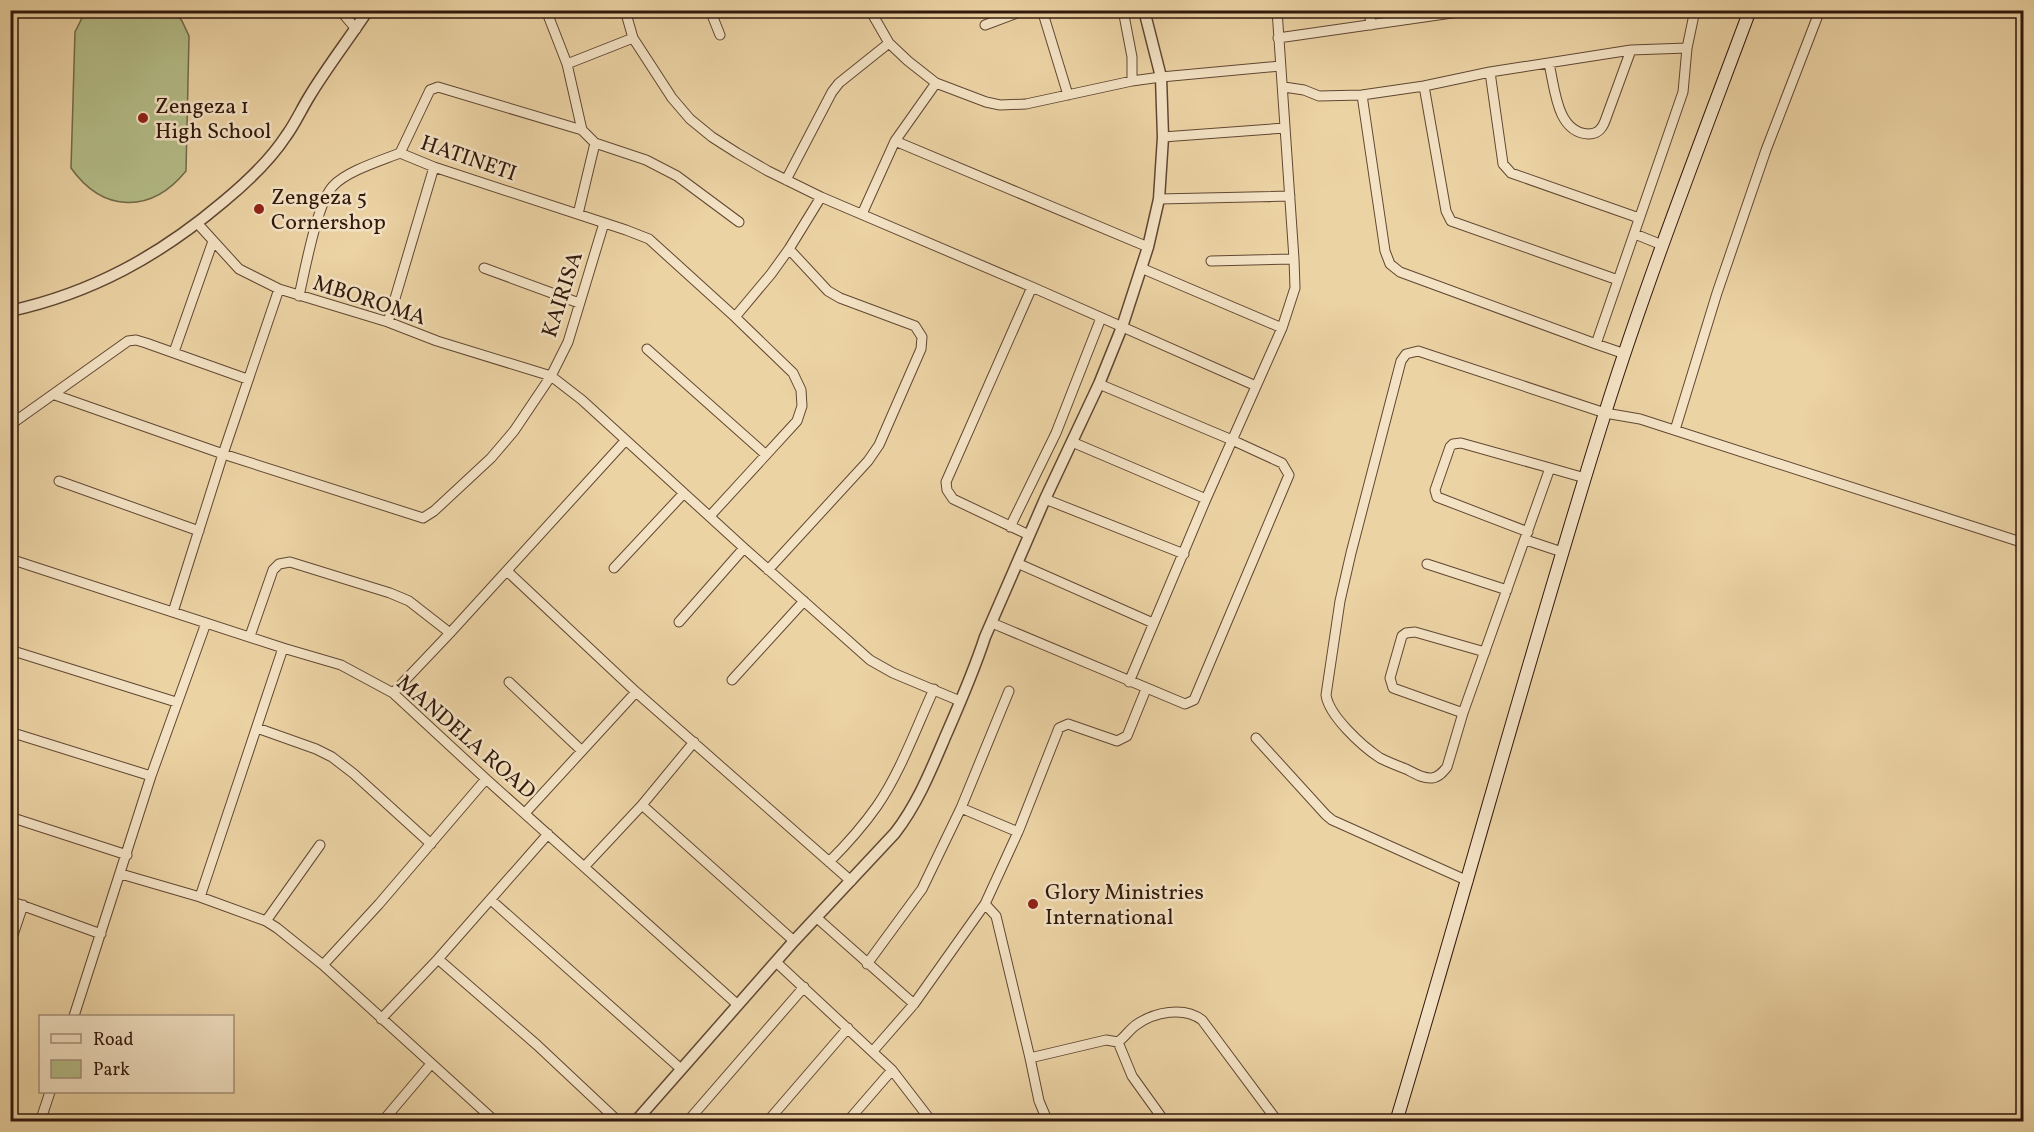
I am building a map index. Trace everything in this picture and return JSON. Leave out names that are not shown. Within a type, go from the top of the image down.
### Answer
[{"type":"main road","points":[[1396,1122],[1562,552],[1605,413],[1662,245],[1750,10]]},
{"type":"street","points":[[339,10],[356,28]]},
{"type":"street","points":[[10,311],[52,301],[121,273],[160,251],[198,224],[243,186],[280,144],[309,96],[368,10]]},
{"type":"street","points":[[546,10],[567,64],[582,130]]},
{"type":"street","points":[[625,10],[633,38],[672,98],[690,119],[737,153],[821,197],[1256,386]]},
{"type":"street","points":[[710,10],[720,35]]},
{"type":"street","points":[[870,10],[889,43],[936,83],[1000,105],[1026,104],[1132,81],[1280,66]]},
{"type":"street","points":[[985,26],[1024,10]]},
{"type":"street","points":[[1042,10],[1068,95]]},
{"type":"street","points":[[1123,10],[1132,57],[1132,81]]},
{"type":"street","points":[[635,1122],[794,941],[895,833],[909,815],[920,794],[1029,535],[1099,384],[1122,327],[1148,248],[1159,199],[1163,137],[1161,77],[1144,10]]},
{"type":"street","points":[[1129,682],[1206,499],[1282,328],[1295,288],[1284,87],[1280,66],[1277,10]]},
{"type":"street","points":[[1369,10],[1371,25]]},
{"type":"street","points":[[1278,38],[1473,10]]},
{"type":"street","points":[[1596,344],[1683,92],[1695,10]]},
{"type":"street","points":[[1675,430],[1724,271],[1766,150],[1820,10]]},
{"type":"street","points":[[567,64],[633,38]]},
{"type":"street","points":[[786,180],[832,92],[839,83],[889,43]]},
{"type":"street","points":[[1284,87],[1304,90],[1319,96],[1362,95],[1631,50],[1688,48]]},
{"type":"street","points":[[1550,64],[1560,110],[1565,121],[1582,133],[1597,133],[1605,121],[1631,50]]},
{"type":"street","points":[[1490,72],[1505,169],[1639,219]]},
{"type":"street","points":[[862,214],[896,141],[936,83]]},
{"type":"street","points":[[1424,86],[1446,211],[1451,221],[1618,280]]},
{"type":"street","points":[[400,153],[430,90],[438,87],[582,130],[595,143],[661,167],[677,176],[740,222]]},
{"type":"street","points":[[1362,95],[1385,250],[1390,264],[1400,272],[1625,354]]},
{"type":"street","points":[[1163,137],[1285,128]]},
{"type":"street","points":[[896,141],[1148,248]]},
{"type":"street","points":[[578,214],[595,143]]},
{"type":"street","name":"HATINETI","points":[[298,296],[323,199],[334,184],[350,174],[400,153],[434,167],[649,239],[793,373],[801,390],[802,406],[797,421],[710,516]]},
{"type":"street","points":[[388,322],[434,167]]},
{"type":"street","points":[[1159,199],[1290,196]]},
{"type":"street","points":[[735,317],[789,249],[821,197]]},
{"type":"street","name":"KAIRISA","points":[[223,454],[414,517],[423,518],[435,511],[491,458],[520,422],[551,376],[568,342],[604,223]]},
{"type":"street","name":"MBOROMA","points":[[198,224],[239,269],[279,290],[388,322],[437,341],[551,376],[582,399],[625,441],[768,570],[880,667],[960,701]]},
{"type":"street","points":[[1635,234],[1662,245]]},
{"type":"street","points":[[174,352],[213,241]]},
{"type":"street","points":[[768,570],[868,461],[879,445],[921,349],[922,337],[915,326],[840,298],[828,291],[789,249]]},
{"type":"street","points":[[1211,261],[1294,259]]},
{"type":"street","points":[[484,268],[579,303]]},
{"type":"street","points":[[1141,268],[1282,328]]},
{"type":"street","points":[[1029,535],[953,499],[946,490],[946,482],[1032,287]]},
{"type":"street","points":[[173,612],[247,379],[279,290]]},
{"type":"street","points":[[1010,527],[1056,433],[1101,318]]},
{"type":"street","points":[[10,425],[128,341],[136,340],[174,352],[247,379]]},
{"type":"street","points":[[646,349],[765,454]]},
{"type":"street","points":[[1550,468],[1463,713],[1447,767],[1442,774],[1434,778],[1424,778],[1380,758],[1340,721],[1327,700],[1326,694],[1340,601],[1361,510],[1401,360],[1406,354],[1418,351],[1605,413],[1640,419],[2024,543]]},
{"type":"street","points":[[992,623],[1185,704],[1194,700],[1289,475],[1282,463],[1099,384]]},
{"type":"street","points":[[55,394],[223,454]]},
{"type":"street","points":[[393,693],[625,441]]},
{"type":"street","points":[[1072,442],[1206,499]]},
{"type":"street","points":[[1562,552],[1437,497],[1435,490],[1453,444],[1461,443],[1585,478]]},
{"type":"street","points":[[59,482],[199,531]]},
{"type":"street","points":[[614,568],[684,493]]},
{"type":"street","points":[[1045,499],[1184,554]]},
{"type":"street","points":[[679,622],[744,548]]},
{"type":"street","name":"MANDELA ROAD","points":[[10,559],[342,665],[393,693],[738,1005]]},
{"type":"street","points":[[250,636],[273,570],[279,564],[290,562],[409,601],[450,633]]},
{"type":"street","points":[[1017,563],[1153,623]]},
{"type":"street","points":[[1427,564],[1507,590]]},
{"type":"street","points":[[507,571],[636,692],[851,881]]},
{"type":"street","points":[[732,680],[804,601]]},
{"type":"street","points":[[75,1015],[151,776],[206,623]]},
{"type":"street","points":[[1463,713],[1393,688],[1390,678],[1402,636],[1414,632],[1485,652]]},
{"type":"street","points":[[200,897],[283,648]]},
{"type":"street","points":[[10,650],[176,702]]},
{"type":"street","points":[[509,682],[582,752]]},
{"type":"street","points":[[829,862],[878,805],[894,778],[934,689]]},
{"type":"street","points":[[873,1051],[914,1004],[986,904],[1018,832],[1059,728],[1068,724],[1118,741],[1122,740],[1128,735],[1146,689]]},
{"type":"street","points":[[867,964],[922,889],[961,808],[1009,691]]},
{"type":"street","points":[[525,813],[636,692]]},
{"type":"street","points":[[257,728],[316,749],[332,758],[354,774],[431,844]]},
{"type":"street","points":[[10,732],[151,776]]},
{"type":"street","points":[[1256,738],[1332,820],[1468,881]]},
{"type":"street","points":[[585,866],[642,805],[693,742]]},
{"type":"street","points":[[322,966],[486,779]]},
{"type":"street","points":[[642,805],[794,941]]},
{"type":"street","points":[[961,808],[1018,832]]},
{"type":"street","points":[[10,817],[127,855]]},
{"type":"street","points":[[381,1019],[491,900],[548,834]]},
{"type":"street","points":[[266,921],[320,844]]},
{"type":"street","points":[[121,874],[200,897],[266,921],[288,936],[496,1122]]},
{"type":"street","points":[[491,900],[681,1069]]},
{"type":"street","points":[[10,901],[101,934]]},
{"type":"street","points":[[986,904],[996,916],[1039,1101],[1048,1122]]},
{"type":"street","points":[[10,944],[23,905]]},
{"type":"street","points":[[817,918],[914,1004]]},
{"type":"street","points":[[438,958],[537,1045],[619,1122]]},
{"type":"street","points":[[776,962],[892,1070],[932,1122]]},
{"type":"street","points":[[687,1122],[804,987]]},
{"type":"street","points":[[1118,1042],[1136,1025],[1151,1017],[1185,1011],[1194,1014],[1202,1020],[1278,1122]]},
{"type":"street","points":[[767,1122],[848,1028]]},
{"type":"street","points":[[1030,1058],[1106,1040],[1118,1042]]},
{"type":"street","points":[[1118,1042],[1137,1083],[1165,1122]]},
{"type":"street","points":[[382,1122],[431,1064]]},
{"type":"street","points":[[847,1122],[892,1070]]},
{"type":"street","points":[[40,1122],[50,1093]]},
{"type":"green space","points":[[89,11],[174,11],[189,36],[186,171],[158,195],[143,201],[112,200],[98,194],[71,168],[75,32],[82,18]]},
{"type":"place","name":"Zengeza 1 High School","points":[[143,118]]},
{"type":"place","name":"Zengeza 5 Cornershop","points":[[259,209]]},
{"type":"place","name":"Glory Ministries International","points":[[1033,904]]}]
